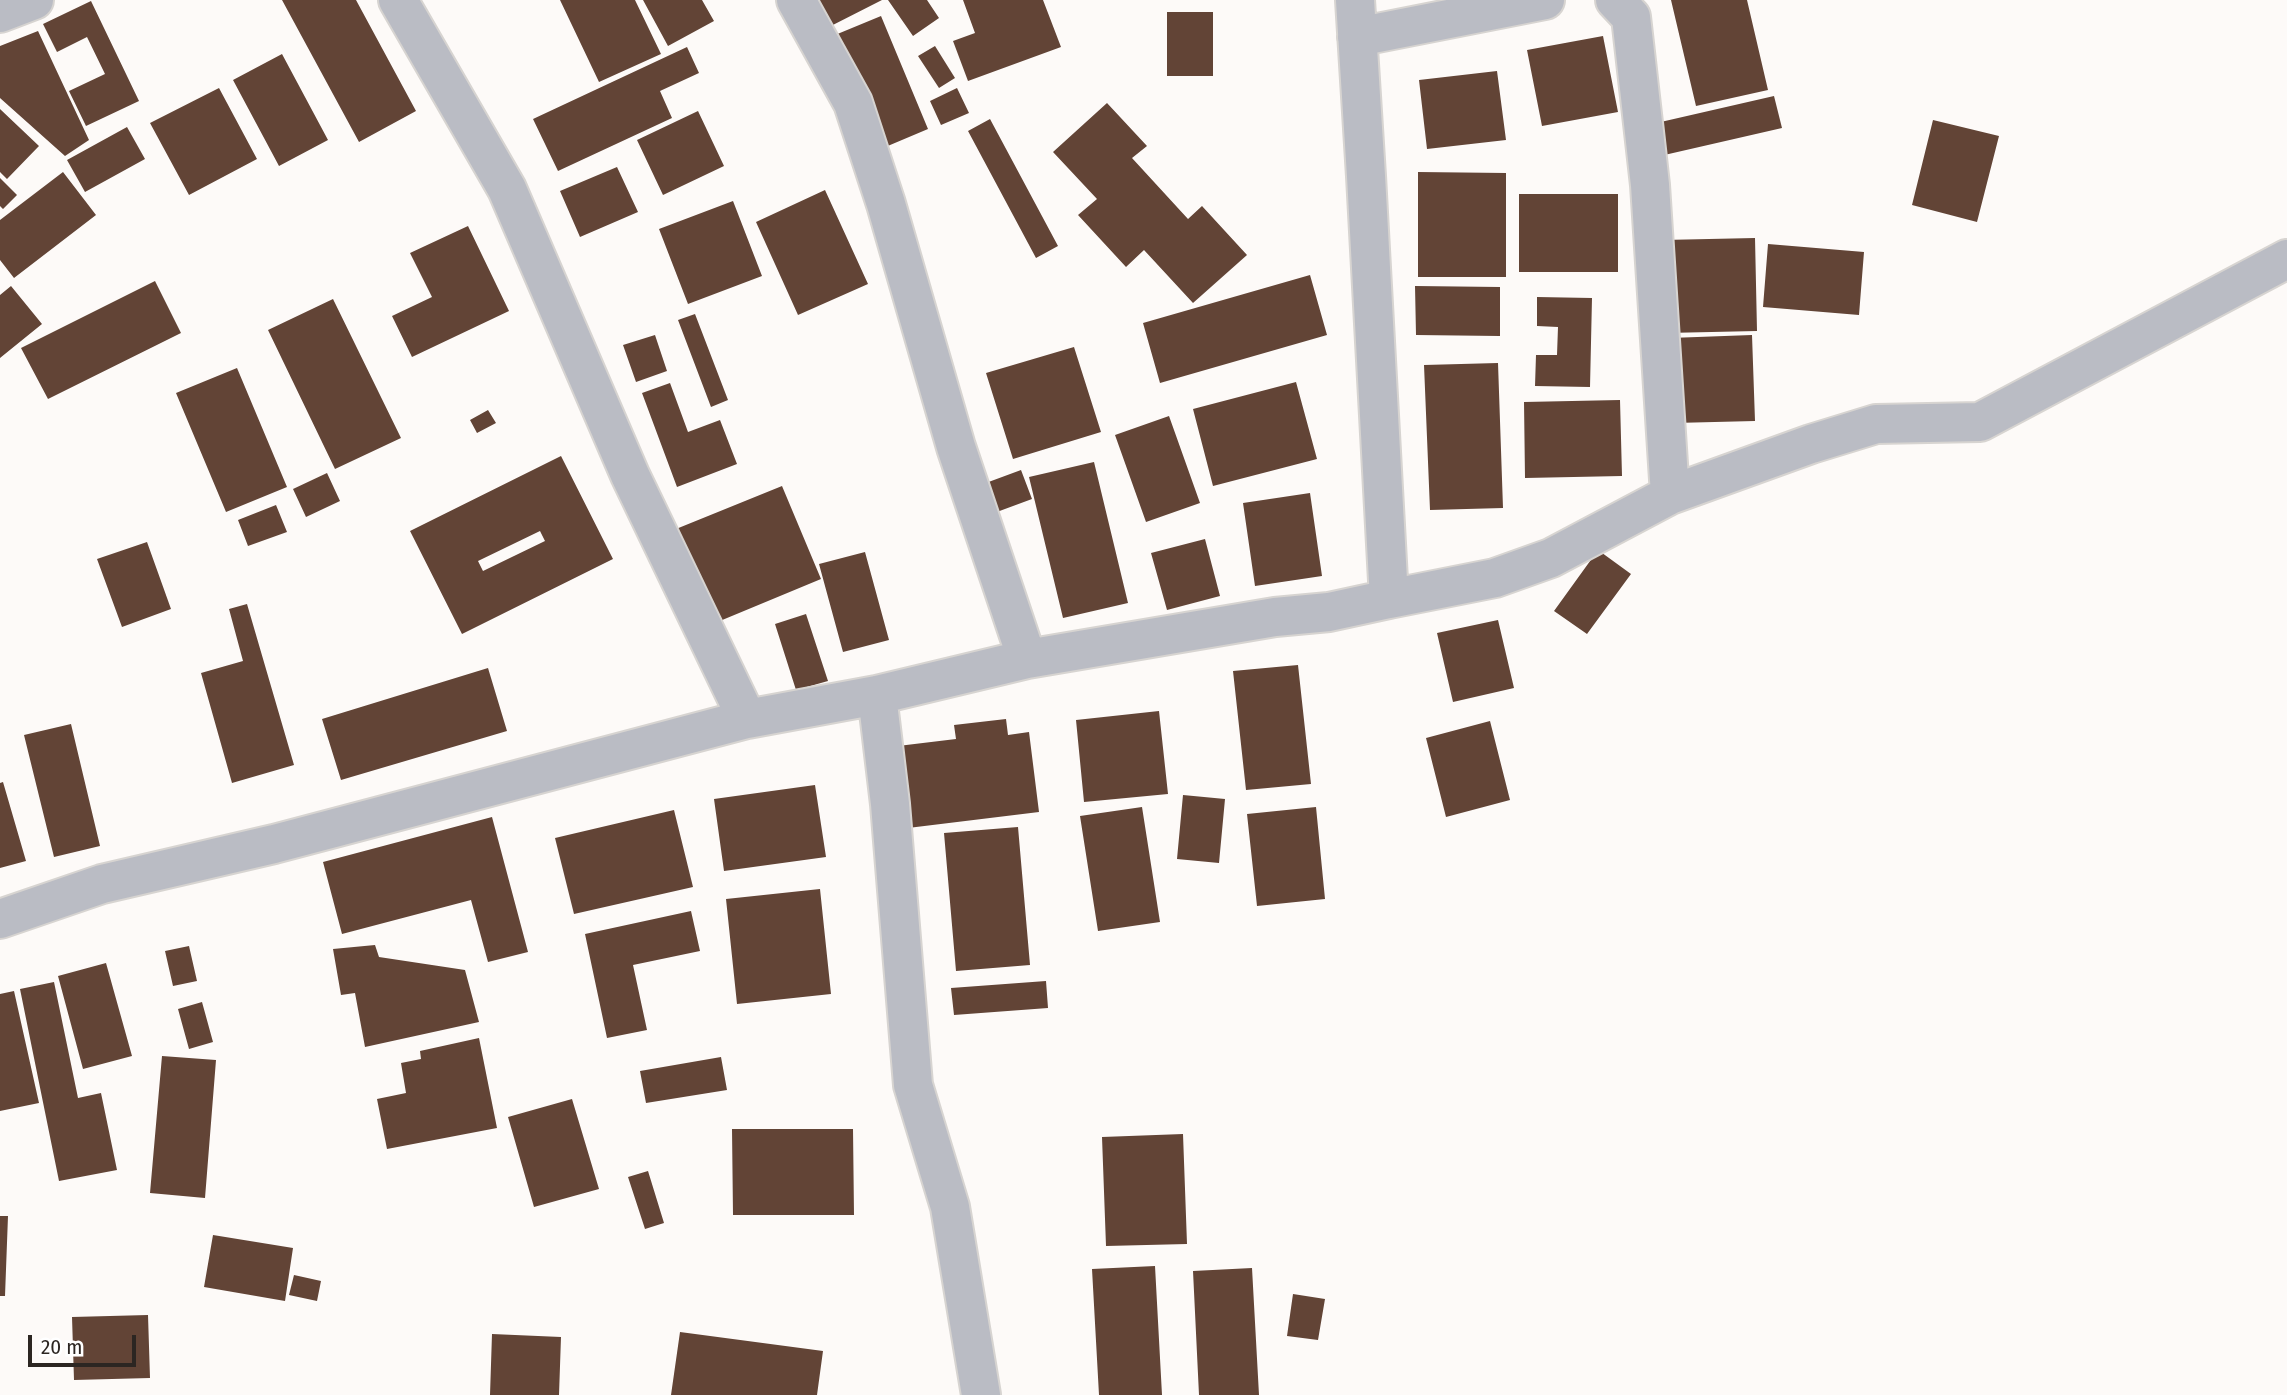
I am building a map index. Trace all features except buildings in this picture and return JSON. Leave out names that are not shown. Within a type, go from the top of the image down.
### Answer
[{"type":"street","points":[[0,13],[34,0]]},
{"type":"street","points":[[398,0],[507,190],[629,475],[747,719]]},
{"type":"street","points":[[796,0],[853,103],[886,204],[956,447],[1027,659]]},
{"type":"street","points":[[1389,599],[1356,18],[1545,0]]},
{"type":"street","points":[[1615,0],[1631,17],[1650,185],[1670,495]]},
{"type":"street","points":[[0,919],[102,884],[274,845],[747,719],[877,695],[1027,659],[1275,617],[1328,612],[1495,578],[1551,558],[1670,495],[1811,444],[1876,424],[1980,422],[2287,259]]},
{"type":"street","points":[[877,695],[890,804],[914,1085],[950,1207],[981,1395]]}]
